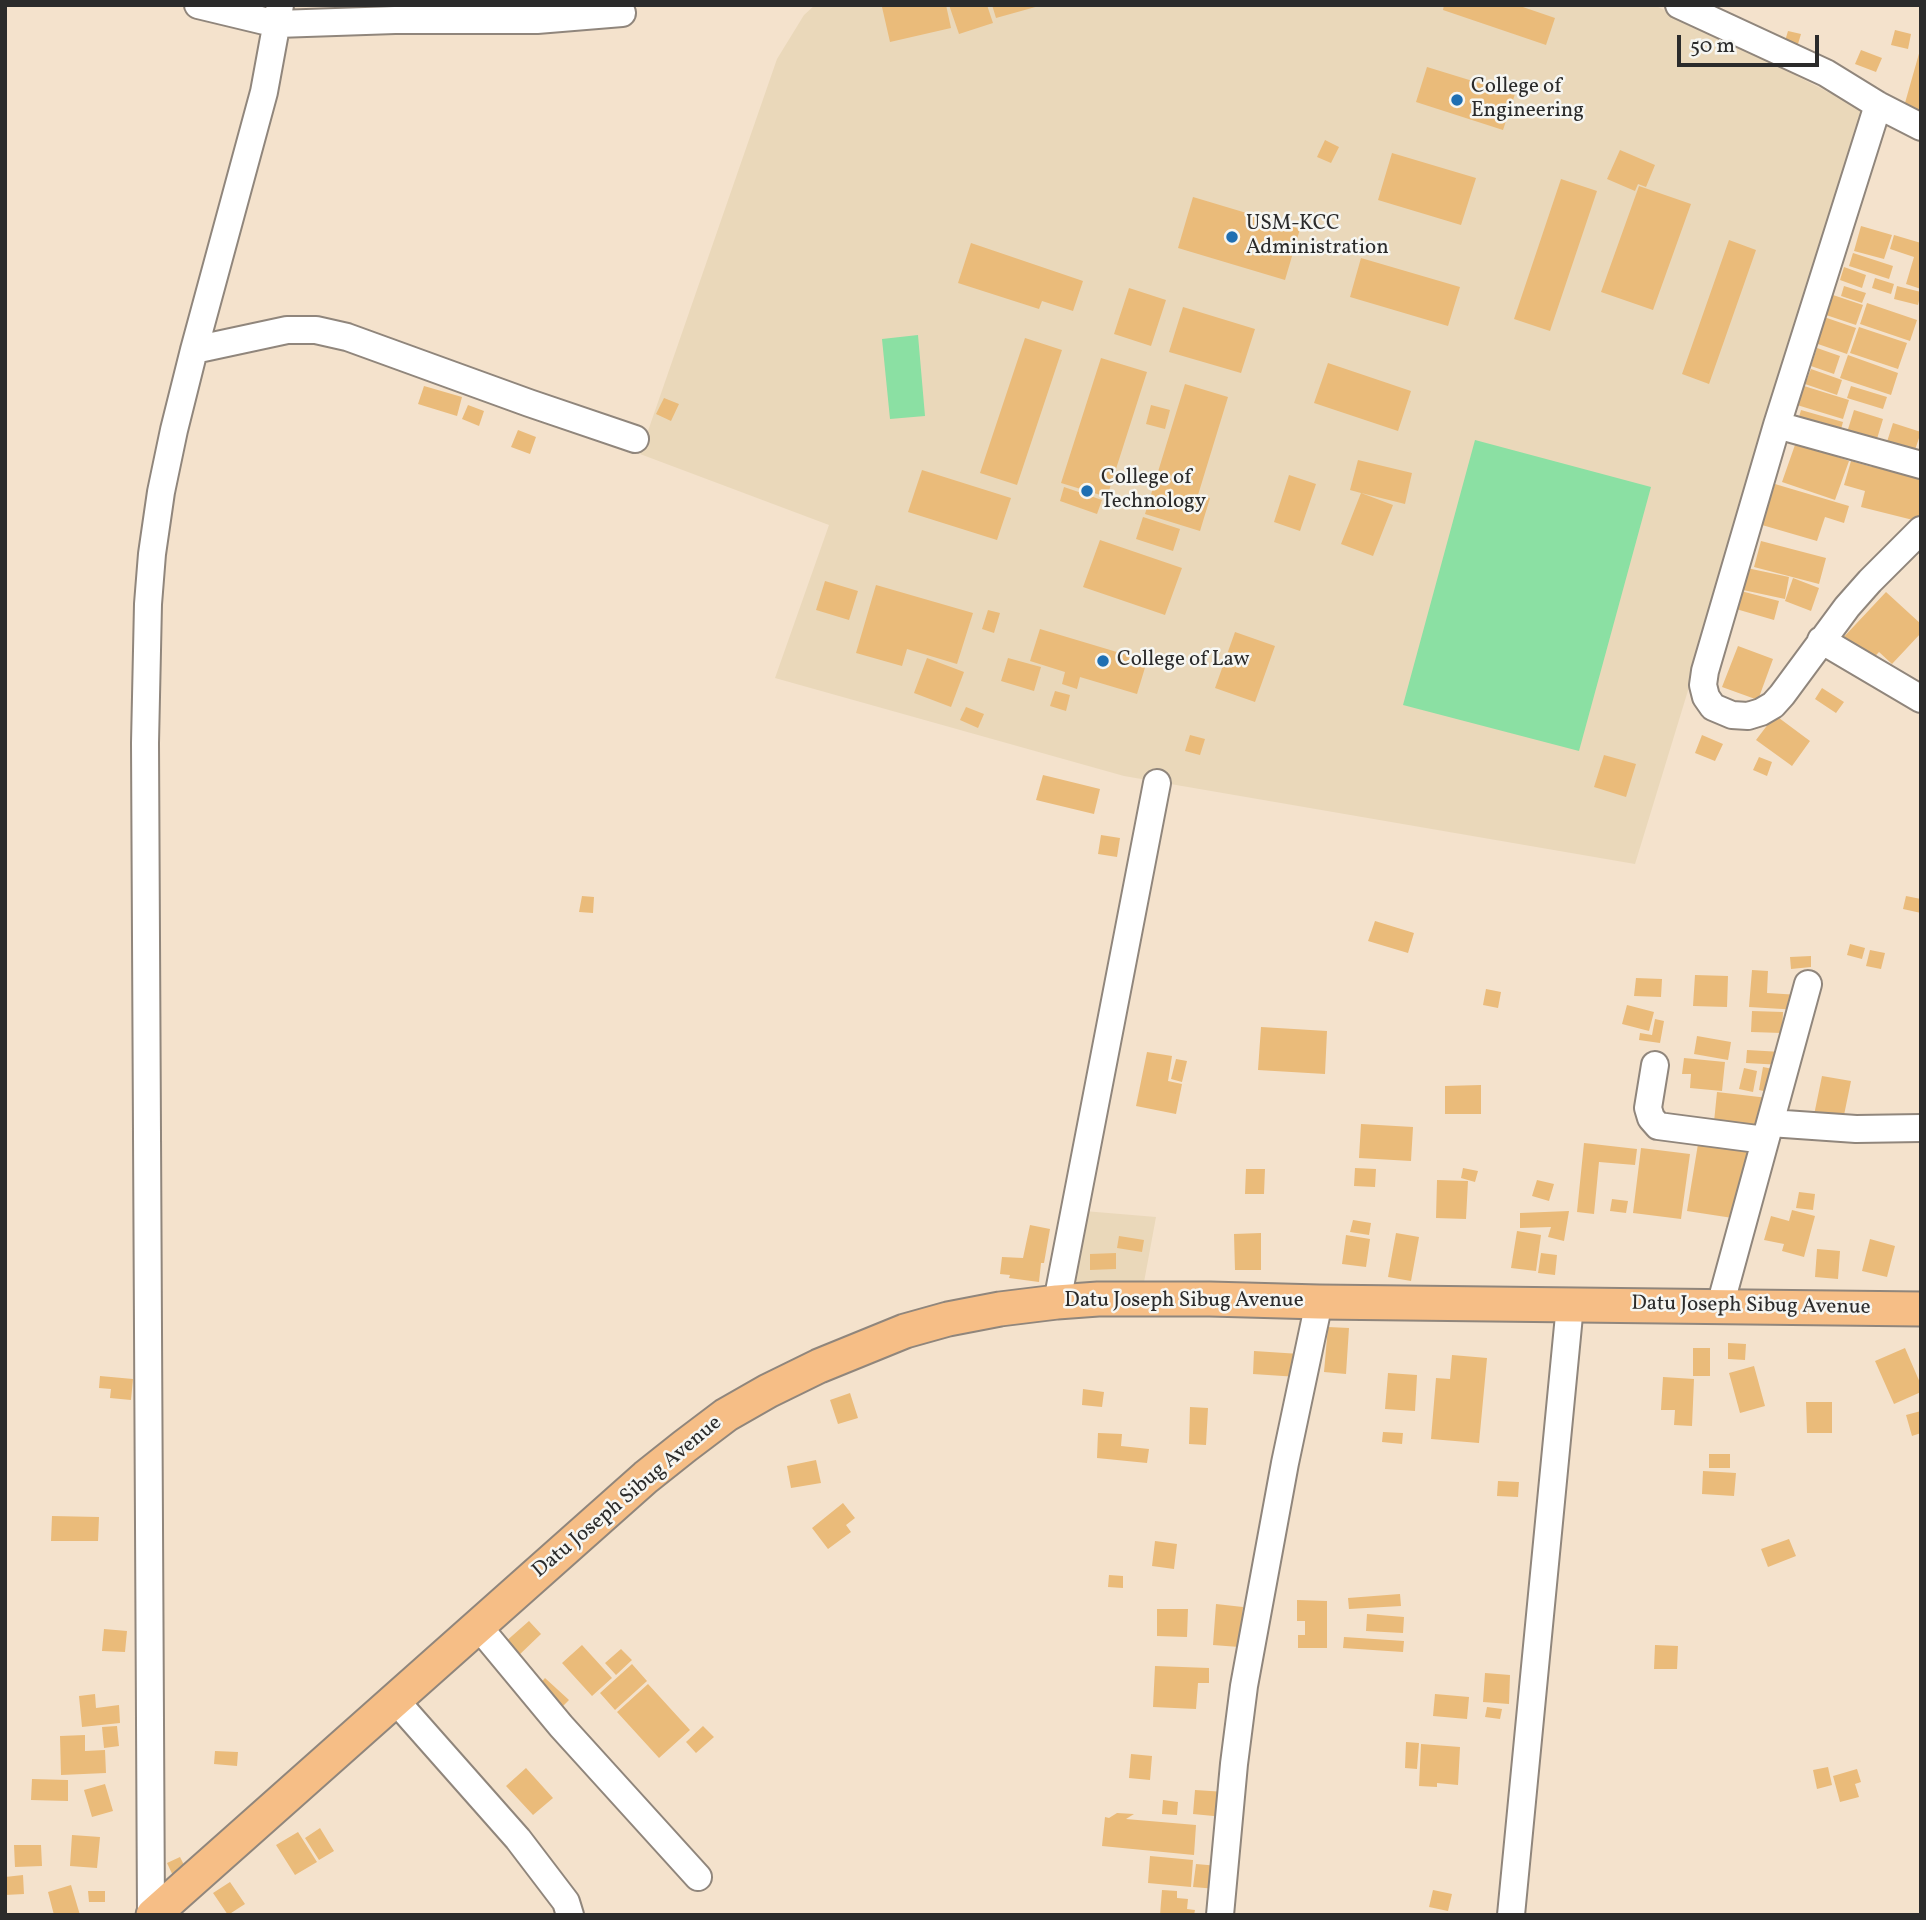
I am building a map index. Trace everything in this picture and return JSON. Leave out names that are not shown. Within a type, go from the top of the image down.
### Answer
[{"type":"main road","name":"Datu Joseph Sibug Avenue","points":[[152,1915],[656,1469],[726,1415],[768,1391],[819,1366],[905,1331],[1000,1309],[1057,1302],[1151,1298],[1921,1309]]},
{"type":"street","points":[[198,5],[279,14],[395,20],[537,20],[622,13]]},
{"type":"street","points":[[1679,5],[1826,74],[1921,127]]},
{"type":"street","points":[[152,1915],[145,663],[152,554],[161,492],[194,350],[264,92],[279,14]]},
{"type":"street","points":[[1878,105],[1777,425],[1705,671],[1703,685],[1706,697],[1713,707],[1732,715],[1748,716],[1773,705],[1783,695],[1821,640],[1870,581],[1921,530]]},
{"type":"street","points":[[194,350],[287,330],[316,330],[347,337],[635,439]]},
{"type":"street","points":[[1777,425],[1921,465]]},
{"type":"street","points":[[1821,640],[1921,699]]},
{"type":"street","points":[[1057,1302],[1157,783]]},
{"type":"street","points":[[1720,1307],[1808,984]]},
{"type":"street","points":[[1655,1065],[1648,1108],[1651,1118],[1658,1126],[1767,1131],[1921,1128]]},
{"type":"street","points":[[1220,1915],[1244,1686],[1269,1544],[1319,1302]]},
{"type":"street","points":[[1511,1915],[1570,1305]]},
{"type":"street","points":[[478,1626],[561,1726],[698,1877]]},
{"type":"street","points":[[396,1701],[518,1839],[566,1902],[570,1915]]},
{"type":"shaded area","points":[[815,5],[1654,5],[1865,111],[1635,864],[1124,776],[775,678],[829,525],[640,454],[777,59],[804,15]]},
{"type":"shaded area","points":[[1084,1211],[1156,1217],[1144,1282],[1072,1284]]},
{"type":"green space","points":[[918,335],[925,416],[890,419],[882,339]]},
{"type":"green space","points":[[1475,440],[1651,487],[1579,751],[1403,705]]},
{"type":"building","points":[[946,5],[951,28],[890,42],[882,7]]},
{"type":"building","points":[[949,5],[987,5],[993,23],[959,34]]},
{"type":"building","points":[[992,5],[1039,5],[1039,6],[996,18]]},
{"type":"building","points":[[1444,5],[1517,5],[1555,18],[1546,45],[1443,10]]},
{"type":"building","points":[[1895,30],[1911,34],[1908,49],[1891,45]]},
{"type":"building","points":[[1788,31],[1801,34],[1795,54],[1782,51]]},
{"type":"building","points":[[1861,50],[1882,58],[1876,72],[1855,64]]},
{"type":"building","points":[[1921,50],[1921,115],[1903,110]]},
{"type":"building","points":[[1427,67],[1515,94],[1503,130],[1416,102]]},
{"type":"building","points":[[1325,140],[1339,147],[1331,163],[1317,157]]},
{"type":"building","points":[[1620,150],[1655,165],[1646,187],[1638,184],[1635,191],[1607,179]]},
{"type":"building","points":[[1392,153],[1476,178],[1461,225],[1378,200]]},
{"type":"building","points":[[1561,179],[1597,191],[1550,331],[1514,319]]},
{"type":"building","points":[[1639,186],[1691,204],[1653,310],[1601,292]]},
{"type":"building","points":[[1193,197],[1300,229],[1285,280],[1178,248]]},
{"type":"building","points":[[1861,226],[1892,235],[1884,259],[1854,251]]},
{"type":"building","points":[[1894,235],[1921,243],[1921,289],[1906,284],[1914,257],[1890,249]]},
{"type":"building","points":[[1729,240],[1756,250],[1709,384],[1682,374]]},
{"type":"building","points":[[971,243],[1083,281],[1073,311],[1042,301],[1039,309],[958,283]]},
{"type":"building","points":[[1853,253],[1893,266],[1889,279],[1849,266]]},
{"type":"building","points":[[1361,258],[1460,287],[1448,326],[1350,297]]},
{"type":"building","points":[[1844,267],[1866,275],[1862,288],[1840,280]]},
{"type":"building","points":[[1875,278],[1894,284],[1891,294],[1872,288]]},
{"type":"building","points":[[1844,286],[1866,293],[1862,303],[1841,296]]},
{"type":"building","points":[[1897,286],[1921,292],[1918,305],[1894,299]]},
{"type":"building","points":[[1129,288],[1166,300],[1151,346],[1114,334]]},
{"type":"building","points":[[1833,295],[1863,305],[1856,325],[1826,315]]},
{"type":"building","points":[[1867,303],[1917,320],[1910,341],[1860,324]]},
{"type":"building","points":[[1183,307],[1255,329],[1241,373],[1169,352]]},
{"type":"building","points":[[1824,317],[1856,328],[1847,354],[1815,343]]},
{"type":"building","points":[[1859,327],[1907,343],[1898,369],[1850,353]]},
{"type":"building","points":[[1025,338],[1062,350],[1017,485],[980,473]]},
{"type":"building","points":[[1817,348],[1840,356],[1834,374],[1811,366]]},
{"type":"building","points":[[1848,355],[1898,373],[1891,395],[1840,378]]},
{"type":"building","points":[[1101,358],[1147,372],[1107,497],[1061,483]]},
{"type":"building","points":[[1328,363],[1411,391],[1398,431],[1314,403]]},
{"type":"building","points":[[1811,369],[1842,380],[1837,395],[1805,384]]},
{"type":"building","points":[[1185,384],[1228,397],[1198,495],[1210,498],[1200,531],[1145,514]]},
{"type":"building","points":[[424,386],[462,397],[457,416],[418,404]]},
{"type":"building","points":[[1804,386],[1849,400],[1843,419],[1797,405]]},
{"type":"building","points":[[1851,386],[1887,397],[1883,409],[1847,398]]},
{"type":"building","points":[[664,398],[679,404],[671,421],[656,414]]},
{"type":"building","points":[[468,405],[484,411],[479,426],[462,419]]},
{"type":"building","points":[[1151,405],[1170,410],[1165,429],[1146,424]]},
{"type":"building","points":[[1801,410],[1843,422],[1838,440],[1796,428]]},
{"type":"building","points":[[1854,410],[1883,419],[1873,452],[1844,442]]},
{"type":"building","points":[[1893,423],[1921,432],[1912,459],[1884,451]]},
{"type":"building","points":[[518,430],[536,437],[530,454],[511,447]]},
{"type":"building","points":[[1796,442],[1849,461],[1835,500],[1782,482]]},
{"type":"building","points":[[1358,460],[1412,473],[1405,504],[1350,490]]},
{"type":"building","points":[[1851,461],[1872,467],[1873,464],[1921,478],[1921,522],[1861,507],[1865,491],[1844,485]]},
{"type":"building","points":[[922,470],[1011,498],[997,540],[908,512]]},
{"type":"building","points":[[1289,475],[1316,484],[1300,531],[1274,522]]},
{"type":"building","points":[[1775,484],[1849,506],[1844,523],[1825,517],[1817,541],[1762,525]]},
{"type":"building","points":[[1064,487],[1102,500],[1097,514],[1060,501]]},
{"type":"building","points":[[1361,493],[1393,505],[1373,556],[1341,544]]},
{"type":"building","points":[[1143,517],[1180,529],[1173,551],[1136,539]]},
{"type":"building","points":[[1100,540],[1182,568],[1165,615],[1083,587]]},
{"type":"building","points":[[1761,541],[1826,558],[1819,584],[1754,567]]},
{"type":"building","points":[[1747,568],[1789,577],[1785,599],[1743,590]]},
{"type":"building","points":[[1793,578],[1819,588],[1811,611],[1785,601]]},
{"type":"building","points":[[825,581],[858,591],[849,620],[816,610]]},
{"type":"building","points":[[876,585],[973,613],[957,664],[907,649],[902,666],[856,653]]},
{"type":"building","points":[[1741,591],[1779,601],[1774,620],[1736,609]]},
{"type":"building","points":[[1886,592],[1921,624],[1921,633],[1892,664],[1879,652],[1866,666],[1840,641]]},
{"type":"building","points":[[988,610],[1000,613],[994,633],[982,629]]},
{"type":"building","points":[[1040,629],[1147,661],[1137,694],[1080,677],[1077,689],[1062,684],[1065,672],[1030,661]]},
{"type":"building","points":[[1235,632],[1275,646],[1255,702],[1215,688]]},
{"type":"building","points":[[1738,646],[1773,659],[1758,700],[1722,687]]},
{"type":"building","points":[[927,658],[964,672],[951,707],[914,693]]},
{"type":"building","points":[[1008,658],[1041,667],[1034,691],[1001,681]]},
{"type":"building","points":[[1822,688],[1844,702],[1836,713],[1815,699]]},
{"type":"building","points":[[1055,691],[1070,695],[1066,711],[1050,706]]},
{"type":"building","points":[[966,707],[984,714],[978,728],[960,720]]},
{"type":"building","points":[[1775,715],[1810,741],[1792,766],[1756,740]]},
{"type":"building","points":[[1190,735],[1205,739],[1200,755],[1185,751]]},
{"type":"building","points":[[1702,735],[1723,744],[1715,761],[1695,753]]},
{"type":"building","points":[[1604,755],[1636,764],[1626,797],[1594,787]]},
{"type":"building","points":[[1759,757],[1772,762],[1767,776],[1753,770]]},
{"type":"building","points":[[1043,775],[1100,789],[1094,814],[1036,800]]},
{"type":"building","points":[[1101,835],[1120,838],[1117,857],[1098,854]]},
{"type":"building","points":[[582,896],[594,897],[593,913],[579,912]]},
{"type":"building","points":[[1906,896],[1921,899],[1921,913],[1903,909]]},
{"type":"building","points":[[1375,921],[1414,933],[1408,953],[1368,941]]},
{"type":"building","points":[[1850,944],[1865,948],[1862,959],[1847,955]]},
{"type":"building","points":[[1870,950],[1885,953],[1881,969],[1866,966]]},
{"type":"building","points":[[1811,956],[1811,967],[1791,969],[1790,957]]},
{"type":"building","points":[[1752,970],[1768,971],[1767,993],[1800,995],[1799,1010],[1749,1007]]},
{"type":"building","points":[[1695,975],[1728,976],[1727,1007],[1693,1006]]},
{"type":"building","points":[[1636,978],[1662,979],[1661,997],[1634,996]]},
{"type":"building","points":[[1486,989],[1501,992],[1498,1008],[1483,1005]]},
{"type":"building","points":[[1627,1005],[1654,1012],[1649,1031],[1622,1024]]},
{"type":"building","points":[[1752,1011],[1783,1012],[1782,1033],[1751,1032]]},
{"type":"building","points":[[1655,1019],[1664,1021],[1660,1043],[1639,1040],[1640,1033],[1652,1035]]},
{"type":"building","points":[[1261,1027],[1327,1031],[1325,1074],[1258,1070]]},
{"type":"building","points":[[1697,1036],[1731,1042],[1728,1060],[1694,1054]]},
{"type":"building","points":[[1747,1050],[1782,1052],[1782,1065],[1746,1063]]},
{"type":"building","points":[[1147,1052],[1172,1056],[1168,1081],[1182,1084],[1176,1114],[1136,1106]]},
{"type":"building","points":[[1684,1058],[1725,1062],[1722,1091],[1690,1088],[1691,1074],[1682,1074]]},
{"type":"building","points":[[1176,1059],[1187,1061],[1182,1082],[1171,1079]]},
{"type":"building","points":[[1763,1067],[1778,1070],[1773,1093],[1759,1090]]},
{"type":"building","points":[[1744,1068],[1757,1071],[1753,1092],[1739,1089]]},
{"type":"building","points":[[1822,1076],[1851,1081],[1843,1120],[1814,1115]]},
{"type":"building","points":[[1481,1085],[1481,1114],[1445,1114],[1445,1086]]},
{"type":"building","points":[[1717,1092],[1768,1098],[1764,1138],[1713,1132]]},
{"type":"building","points":[[1361,1124],[1413,1127],[1411,1161],[1359,1158]]},
{"type":"building","points":[[1584,1143],[1637,1149],[1635,1165],[1599,1162],[1594,1214],[1577,1212]]},
{"type":"building","points":[[1698,1144],[1750,1152],[1739,1219],[1687,1211]]},
{"type":"building","points":[[1641,1148],[1690,1154],[1681,1219],[1633,1213]]},
{"type":"building","points":[[1355,1168],[1376,1169],[1375,1187],[1354,1186]]},
{"type":"building","points":[[1463,1168],[1478,1171],[1475,1182],[1461,1178]]},
{"type":"building","points":[[1246,1169],[1265,1169],[1264,1194],[1245,1194]]},
{"type":"building","points":[[1437,1180],[1468,1181],[1466,1219],[1436,1218]]},
{"type":"building","points":[[1537,1180],[1554,1184],[1549,1201],[1532,1196]]},
{"type":"building","points":[[1799,1192],[1815,1194],[1813,1210],[1796,1208]]},
{"type":"building","points":[[1612,1199],[1628,1201],[1626,1213],[1610,1211]]},
{"type":"building","points":[[1792,1210],[1815,1216],[1804,1257],[1782,1251],[1784,1244],[1764,1240],[1771,1216],[1789,1221]]},
{"type":"building","points":[[1569,1211],[1564,1241],[1548,1237],[1551,1227],[1520,1228],[1520,1213]]},
{"type":"building","points":[[1353,1220],[1371,1223],[1369,1235],[1350,1232]]},
{"type":"building","points":[[1030,1225],[1050,1229],[1039,1282],[1009,1278],[1010,1275],[1000,1274],[1002,1257],[1023,1258]]},
{"type":"building","points":[[1517,1231],[1541,1235],[1536,1271],[1511,1268]]},
{"type":"building","points":[[1261,1233],[1261,1270],[1235,1270],[1234,1234]]},
{"type":"building","points":[[1396,1233],[1419,1237],[1411,1281],[1388,1277]]},
{"type":"building","points":[[1346,1235],[1370,1239],[1366,1267],[1342,1264]]},
{"type":"building","points":[[1119,1236],[1144,1240],[1142,1252],[1117,1248]]},
{"type":"building","points":[[1870,1239],[1895,1246],[1887,1277],[1862,1271]]},
{"type":"building","points":[[1817,1249],[1840,1251],[1838,1279],[1815,1277]]},
{"type":"building","points":[[1116,1253],[1116,1269],[1090,1270],[1090,1254]]},
{"type":"building","points":[[1541,1253],[1557,1255],[1555,1275],[1538,1273]]},
{"type":"building","points":[[1328,1327],[1349,1328],[1346,1374],[1324,1372]]},
{"type":"building","points":[[1728,1343],[1746,1344],[1745,1360],[1728,1359]]},
{"type":"building","points":[[1693,1348],[1710,1348],[1710,1376],[1693,1376]]},
{"type":"building","points":[[1905,1348],[1921,1385],[1921,1392],[1894,1404],[1875,1361]]},
{"type":"building","points":[[1254,1351],[1300,1354],[1298,1377],[1253,1374]]},
{"type":"building","points":[[1452,1355],[1487,1358],[1479,1443],[1431,1439],[1436,1378],[1450,1379]]},
{"type":"building","points":[[1754,1366],[1765,1406],[1740,1413],[1729,1373]]},
{"type":"building","points":[[1388,1373],[1417,1375],[1415,1411],[1385,1409]]},
{"type":"building","points":[[100,1376],[133,1379],[131,1400],[110,1398],[111,1389],[99,1388]]},
{"type":"building","points":[[1663,1377],[1694,1379],[1692,1426],[1674,1425],[1675,1410],[1661,1410]]},
{"type":"building","points":[[1083,1389],[1104,1392],[1102,1407],[1082,1405]]},
{"type":"building","points":[[850,1393],[858,1418],[838,1424],[830,1400]]},
{"type":"building","points":[[1806,1402],[1832,1402],[1832,1433],[1807,1433]]},
{"type":"building","points":[[1190,1407],[1208,1408],[1206,1445],[1189,1444]]},
{"type":"building","points":[[1921,1411],[1921,1433],[1912,1436],[1906,1415]]},
{"type":"building","points":[[1383,1432],[1403,1433],[1402,1444],[1382,1442]]},
{"type":"building","points":[[1098,1433],[1122,1434],[1121,1446],[1149,1449],[1147,1463],[1097,1458]]},
{"type":"building","points":[[1709,1454],[1730,1454],[1730,1468],[1709,1468]]},
{"type":"building","points":[[816,1460],[821,1483],[791,1488],[787,1466]]},
{"type":"building","points":[[1703,1471],[1736,1473],[1734,1496],[1702,1494]]},
{"type":"building","points":[[1498,1481],[1519,1482],[1518,1497],[1497,1496]]},
{"type":"building","points":[[843,1503],[855,1518],[846,1525],[851,1532],[828,1549],[812,1528]]},
{"type":"building","points":[[52,1516],[99,1517],[98,1541],[51,1541]]},
{"type":"building","points":[[1789,1539],[1796,1556],[1768,1567],[1761,1549]]},
{"type":"building","points":[[1155,1541],[1177,1544],[1174,1569],[1152,1566]]},
{"type":"building","points":[[1109,1575],[1123,1576],[1123,1588],[1108,1587]]},
{"type":"building","points":[[1400,1594],[1401,1606],[1349,1609],[1348,1598]]},
{"type":"building","points":[[1297,1600],[1327,1601],[1327,1648],[1298,1648],[1298,1635],[1305,1635],[1305,1621],[1297,1621]]},
{"type":"building","points":[[1216,1604],[1243,1607],[1239,1647],[1213,1645]]},
{"type":"building","points":[[1157,1609],[1188,1609],[1187,1637],[1157,1636]]},
{"type":"building","points":[[1367,1614],[1404,1617],[1403,1633],[1366,1631]]},
{"type":"building","points":[[529,1621],[541,1634],[517,1657],[504,1643]]},
{"type":"building","points":[[104,1629],[127,1631],[125,1652],[102,1651]]},
{"type":"building","points":[[1344,1637],[1404,1641],[1403,1652],[1343,1648]]},
{"type":"building","points":[[582,1645],[612,1678],[592,1696],[562,1663]]},
{"type":"building","points":[[1655,1645],[1678,1646],[1677,1669],[1654,1669]]},
{"type":"building","points":[[621,1649],[632,1660],[616,1675],[605,1663]]},
{"type":"building","points":[[632,1664],[647,1681],[615,1710],[600,1693]]},
{"type":"building","points":[[1155,1666],[1209,1668],[1209,1683],[1198,1683],[1196,1709],[1153,1707]]},
{"type":"building","points":[[1485,1673],[1510,1675],[1509,1704],[1483,1702]]},
{"type":"building","points":[[545,1678],[569,1700],[559,1710],[536,1688]]},
{"type":"building","points":[[648,1684],[690,1730],[659,1758],[617,1712]]},
{"type":"building","points":[[95,1694],[96,1708],[119,1705],[120,1723],[82,1727],[79,1696]]},
{"type":"building","points":[[1435,1694],[1469,1697],[1467,1719],[1433,1716]]},
{"type":"building","points":[[1487,1707],[1502,1709],[1500,1719],[1485,1717]]},
{"type":"building","points":[[117,1726],[119,1746],[104,1748],[102,1727]]},
{"type":"building","points":[[703,1726],[714,1737],[696,1753],[686,1742]]},
{"type":"building","points":[[85,1735],[85,1751],[105,1750],[106,1773],[61,1775],[60,1736]]},
{"type":"building","points":[[1406,1742],[1419,1743],[1417,1769],[1405,1768]]},
{"type":"building","points":[[1421,1744],[1460,1747],[1458,1785],[1437,1783],[1437,1787],[1419,1786]]},
{"type":"building","points":[[215,1751],[238,1752],[237,1766],[214,1764]]},
{"type":"building","points":[[1131,1754],[1152,1756],[1150,1780],[1129,1778]]},
{"type":"building","points":[[1828,1767],[1832,1785],[1817,1789],[1813,1770]]},
{"type":"building","points":[[526,1768],[553,1798],[533,1815],[506,1786]]},
{"type":"building","points":[[1857,1769],[1861,1782],[1855,1784],[1859,1797],[1840,1802],[1833,1776]]},
{"type":"building","points":[[32,1779],[68,1780],[68,1801],[31,1800]]},
{"type":"building","points":[[105,1784],[113,1811],[92,1817],[84,1790]]},
{"type":"building","points":[[1195,1790],[1226,1792],[1224,1817],[1193,1814]]},
{"type":"building","points":[[1163,1800],[1178,1802],[1177,1815],[1162,1814]]},
{"type":"building","points":[[1117,1813],[1134,1814],[1126,1819],[1196,1825],[1194,1855],[1102,1846],[1105,1817],[1109,1818]]},
{"type":"building","points":[[320,1828],[334,1851],[319,1860],[305,1838]]},
{"type":"building","points":[[298,1832],[317,1862],[295,1875],[276,1845]]},
{"type":"building","points":[[72,1835],[100,1837],[97,1868],[70,1866]]},
{"type":"building","points":[[14,1845],[41,1845],[42,1866],[15,1867]]},
{"type":"building","points":[[1150,1856],[1193,1860],[1191,1887],[1148,1883]]},
{"type":"building","points":[[180,1857],[188,1873],[175,1880],[167,1863]]},
{"type":"building","points":[[1196,1864],[1219,1866],[1217,1889],[1193,1887]]},
{"type":"building","points":[[23,1875],[24,1894],[5,1895],[5,1877]]},
{"type":"building","points":[[230,1882],[245,1904],[228,1915],[213,1893]]},
{"type":"building","points":[[71,1885],[80,1915],[54,1915],[48,1892]]},
{"type":"building","points":[[1162,1890],[1177,1891],[1177,1898],[1188,1899],[1187,1909],[1195,1910],[1194,1915],[1160,1915]]},
{"type":"building","points":[[1433,1890],[1452,1894],[1448,1911],[1429,1907]]},
{"type":"building","points":[[88,1891],[105,1891],[105,1902],[89,1902]]},
{"type":"place","name":"College of Engineering","points":[[1457,100]]},
{"type":"place","name":"USM-KCC Administration","points":[[1232,237]]},
{"type":"place","name":"College of Technology","points":[[1087,491]]},
{"type":"place","name":"College of Law","points":[[1103,661]]}]
